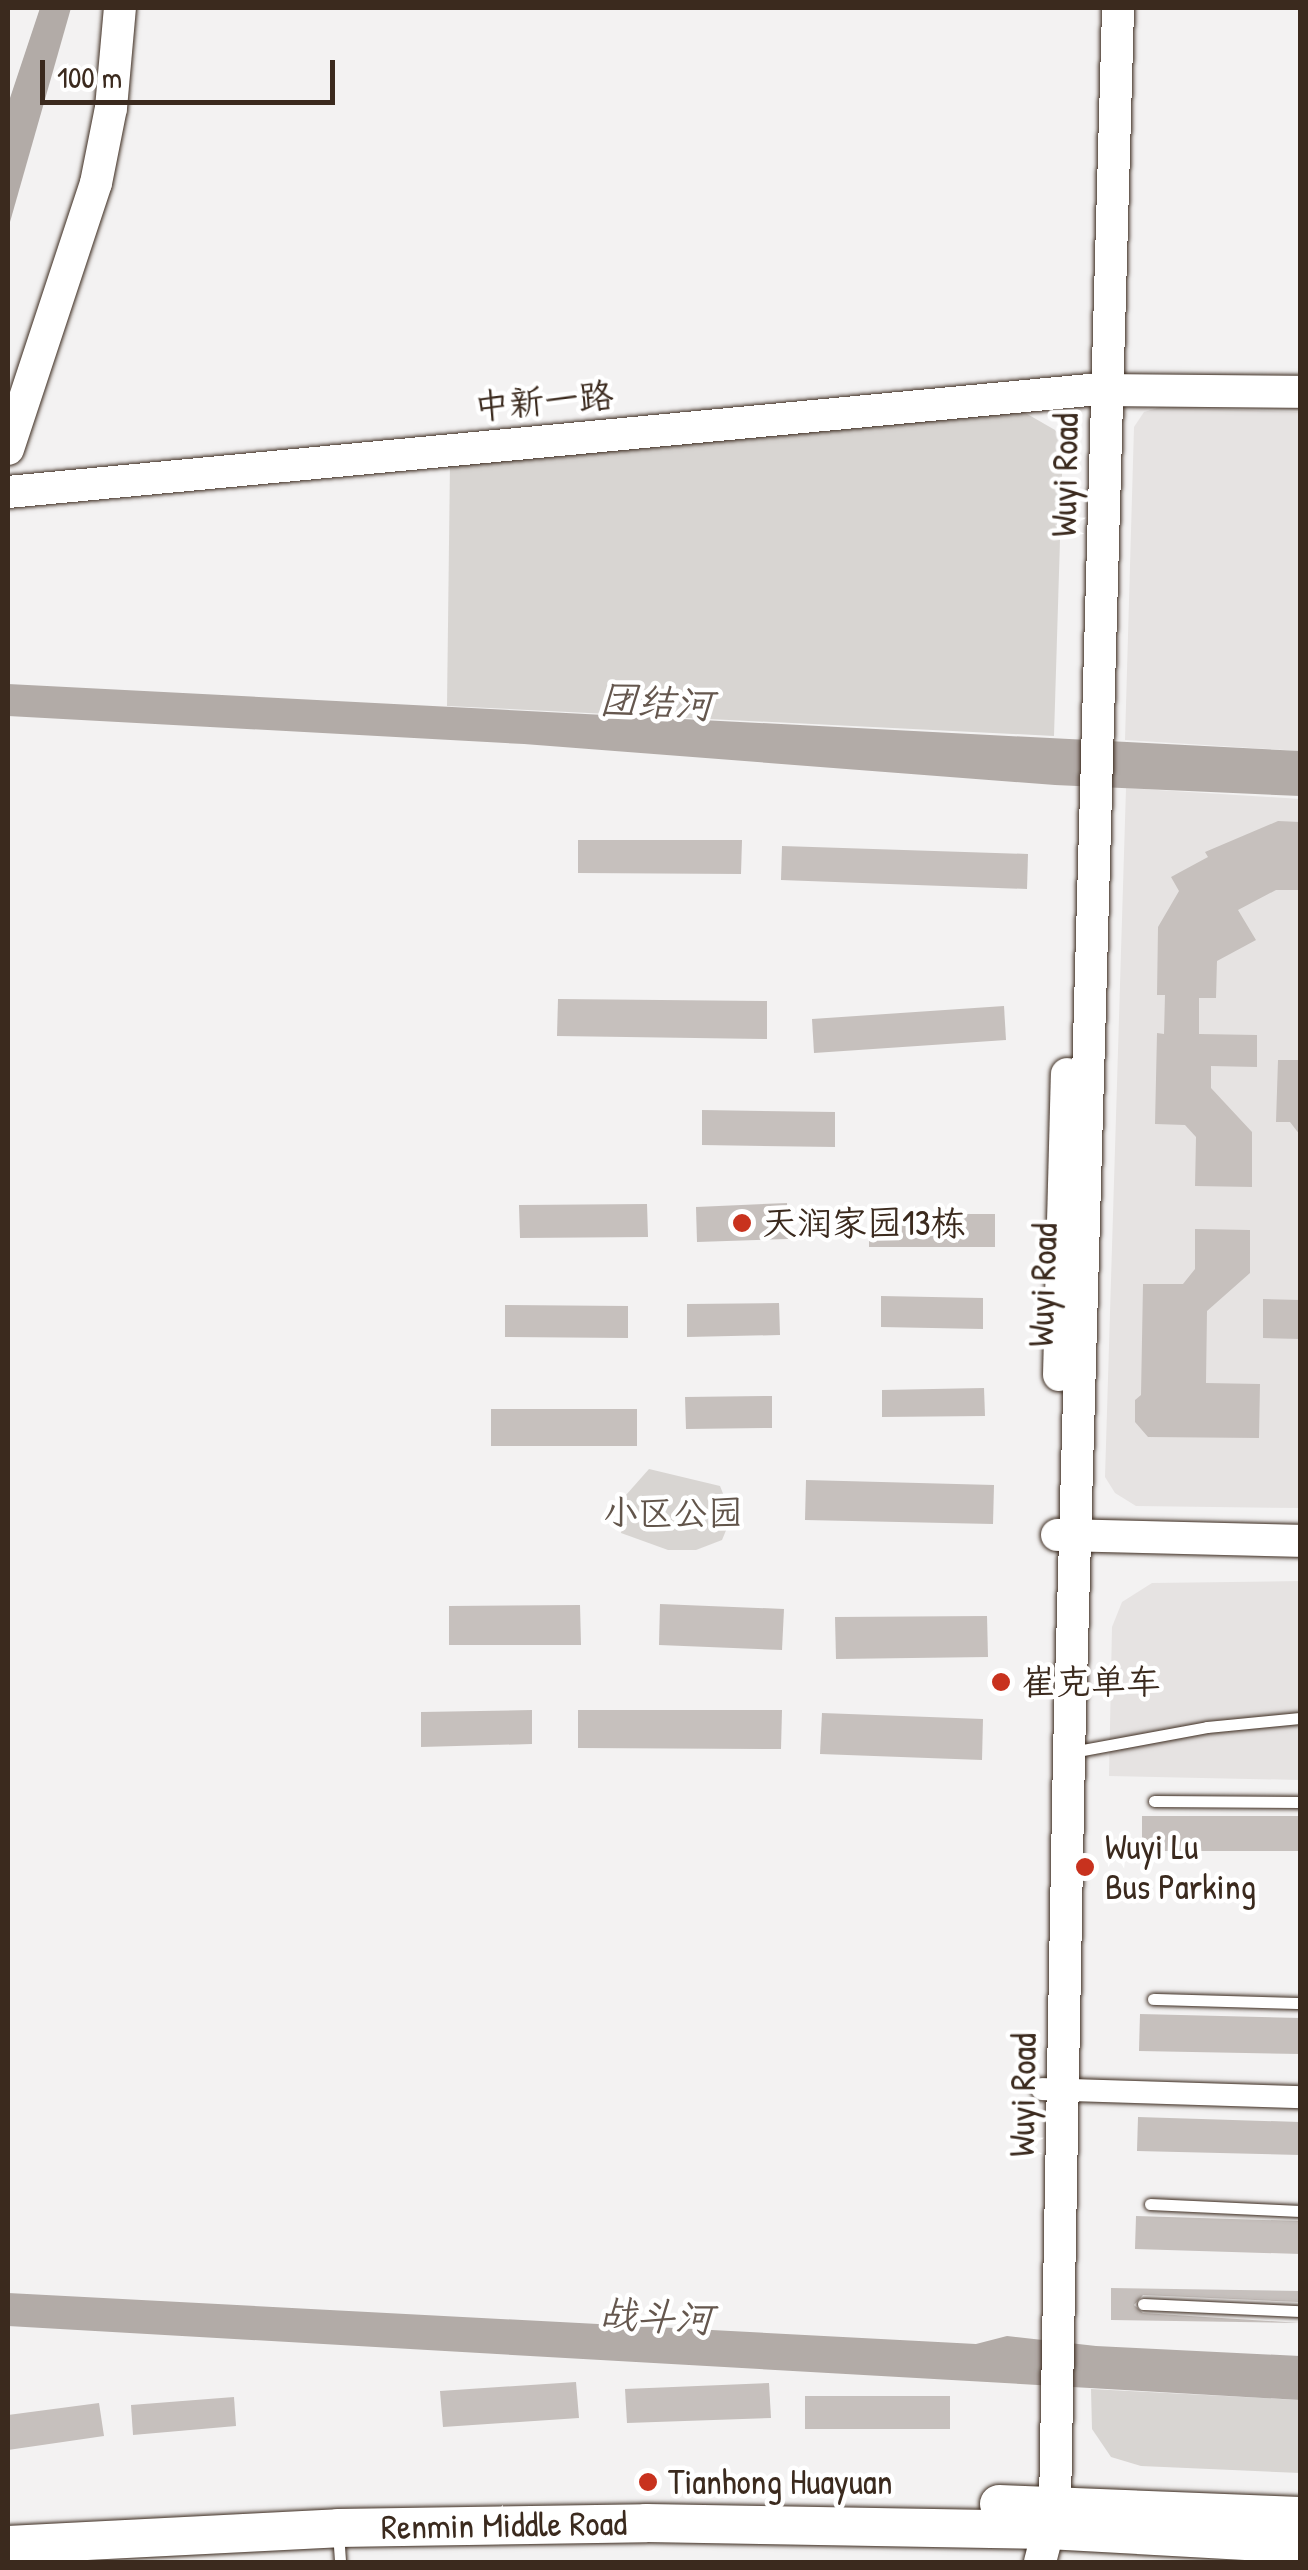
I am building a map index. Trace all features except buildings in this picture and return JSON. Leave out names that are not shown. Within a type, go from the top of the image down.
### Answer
[{"type":"main road","points":[[8,449],[96,183],[111,108],[120,8]]},
{"type":"main road","name":"Wuyi Road","points":[[1098,390],[1100,8]]},
{"type":"main road","name":"Wuyi Road","points":[[1037,2532],[1050,2336],[1098,390],[1118,8]]},
{"type":"main road","name":"中新一路","points":[[8,492],[1098,390],[1300,392]]},
{"type":"main road","points":[[1067,1536],[1300,1541]]},
{"type":"main road","name":"Wuyi Road","points":[[1050,2336],[1042,2089],[1053,1756],[1067,1536]]},
{"type":"main road","name":"Renmin Middle Road","points":[[8,2521],[347,2504],[627,2498],[1037,2532],[1300,2516]]},
{"type":"main road","name":"Renmin Middle Road","points":[[8,2546],[339,2545],[646,2522],[1037,2532],[1300,2544]]},
{"type":"street","points":[[1042,2089],[1300,2097]]},
{"type":"lane","points":[[1053,1756],[1206,1727],[1300,1718]]},
{"type":"lane","points":[[1154,1800],[1300,1802]]},
{"type":"lane","points":[[1153,1999],[1300,2003]]},
{"type":"lane","points":[[1150,2204],[1300,2211]]},
{"type":"lane","points":[[1143,2304],[1300,2311]]},
{"type":"shaded area","points":[[40,8],[71,8],[8,229],[8,104]]},
{"type":"shaded area","points":[[1161,407],[1300,412],[1300,751],[1125,740],[1134,427],[1144,412]]},
{"type":"shaded area","points":[[8,684],[1300,751],[1300,796],[1055,785],[524,744],[8,716]]},
{"type":"shaded area","points":[[1126,788],[1300,799],[1300,1508],[1136,1506],[1115,1493],[1105,1477]]},
{"type":"shaded area","points":[[1300,1581],[1300,1780],[1109,1776],[1112,1627],[1122,1602],[1152,1583]]},
{"type":"shaded area","points":[[8,2293],[976,2344],[1007,2336],[1096,2346],[1300,2356],[1300,2400],[8,2326]]},
{"type":"green space","points":[[1022,411],[1055,430],[1063,442],[1054,736],[447,706],[450,462]]},
{"type":"green space","name":"小区公园","points":[[649,1469],[720,1486],[732,1516],[722,1540],[696,1550],[668,1550],[621,1533],[626,1495]]},
{"type":"green space","points":[[1091,2389],[1300,2400],[1300,2473],[1141,2466],[1111,2457],[1092,2429]]},
{"type":"place","name":"天润家园13栋","points":[[742,1223]]},
{"type":"place","name":"崔克单车","points":[[1001,1682]]},
{"type":"place","name":"Wuyi Lu Bus Parking","points":[[1085,1867]]},
{"type":"place","name":"Tianhong Huayuan","points":[[648,2482]]},
{"type":"water label","name":"团结河","points":[[656,702]]},
{"type":"water label","name":"战斗河","points":[[656,2316]]}]
